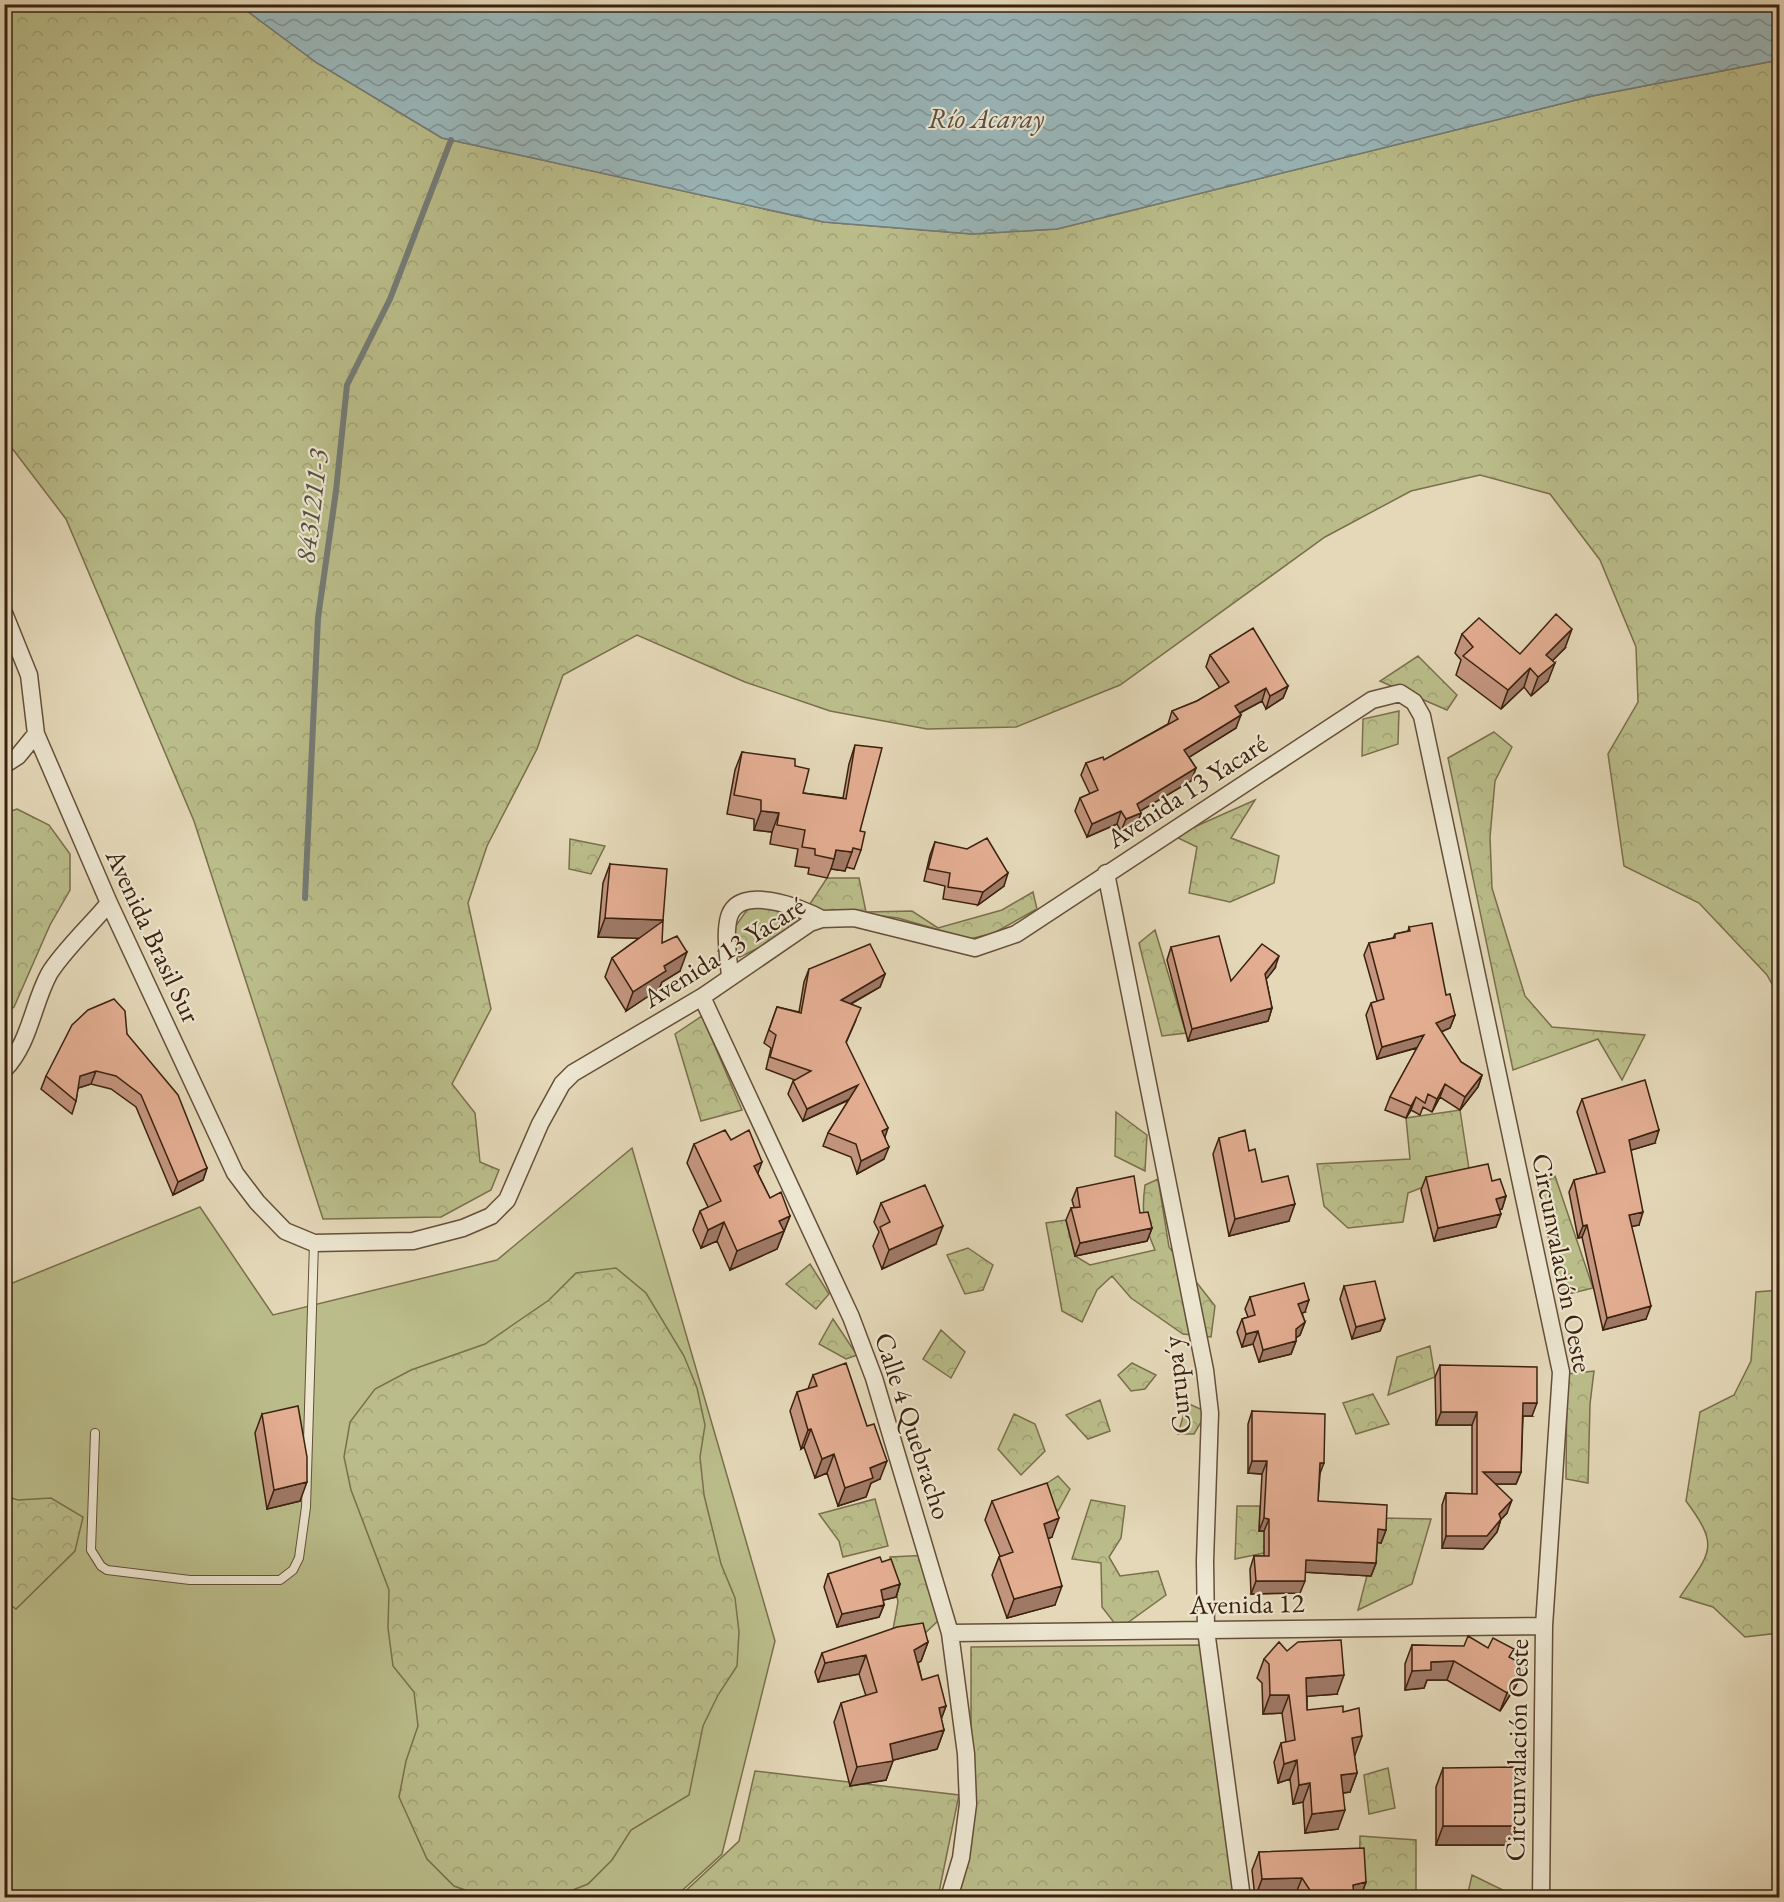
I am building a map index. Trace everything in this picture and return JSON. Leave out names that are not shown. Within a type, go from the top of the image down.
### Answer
[{"type":"street","name":"Avenida Brasil Sur","points":[[4,613],[29,675],[36,734],[109,903],[235,1173],[256,1202],[285,1231],[314,1243]]},
{"type":"street","name":"Avenida 13 Yacaré","points":[[314,1243],[413,1241],[463,1228],[491,1216],[507,1200],[540,1124],[562,1084],[573,1073],[702,997],[810,923],[822,919],[854,918],[975,948],[1016,934],[1372,700],[1400,693]]},
{"type":"street","name":"Circunvalación Oeste","points":[[1400,693],[1414,702],[1422,716],[1561,1372],[1544,1626],[1541,1898]]},
{"type":"street","points":[[4,765],[18,756],[36,734]]},
{"type":"street","name":"Curupa´y","points":[[1106,873],[1205,1370],[1210,1413],[1205,1561],[1206,1630],[1242,1898]]},
{"type":"street","points":[[730,978],[728,926],[733,909],[739,904],[746,900],[761,900],[805,910],[822,919]]},
{"type":"street","points":[[4,1070],[14,1060],[25,1040],[50,974],[109,903]]},
{"type":"street","name":"Calle 4 Quebracho","points":[[702,997],[851,1317],[874,1378],[950,1633],[966,1754],[968,1804],[961,1858],[949,1898]]},
{"type":"street","name":"Avenida 12","points":[[950,1633],[1544,1626]]},
{"type":"lane","points":[[95,1433],[91,1550],[101,1566],[107,1570],[190,1580],[280,1580],[293,1570],[299,1558],[306,1507],[314,1243]]},
{"type":"green space","points":[[5,5],[239,5],[317,63],[442,138],[824,222],[972,234],[1057,229],[1592,96],[1779,60],[1779,997],[1767,975],[1699,903],[1624,866],[1608,754],[1638,702],[1636,647],[1600,560],[1550,494],[1480,475],[1411,491],[1325,537],[1120,685],[1016,727],[927,729],[830,711],[745,682],[637,635],[563,675],[537,749],[487,846],[468,903],[491,1009],[452,1084],[475,1113],[480,1162],[499,1170],[491,1190],[441,1217],[323,1219],[194,821],[66,519],[5,439]]},
{"type":"green space","points":[[1418,656],[1457,695],[1447,710],[1380,681]]},
{"type":"green space","points":[[1399,711],[1398,744],[1362,756],[1363,719]]},
{"type":"green space","points":[[1494,732],[1512,747],[1495,781],[1490,837],[1492,888],[1525,996],[1552,1027],[1645,1035],[1622,1080],[1598,1039],[1513,1070],[1448,758]]},
{"type":"green space","points":[[1255,800],[1231,838],[1279,856],[1274,883],[1230,902],[1189,893],[1197,847],[1174,836]]},
{"type":"green space","points":[[17,809],[49,825],[70,854],[70,890],[50,925],[14,1007],[5,1013],[5,813]]},
{"type":"green space","points":[[570,839],[605,846],[591,874],[569,869]]},
{"type":"green space","points":[[827,878],[859,878],[866,912],[912,911],[938,928],[1002,910],[1033,892],[1037,909],[994,933],[970,939],[898,918],[834,910],[740,957],[718,951],[754,900],[808,907]]},
{"type":"green space","points":[[1155,930],[1186,1033],[1162,1036],[1139,943]]},
{"type":"green space","points":[[702,1016],[742,1110],[701,1121],[675,1034]]},
{"type":"green space","points":[[1460,1110],[1469,1169],[1408,1193],[1403,1222],[1348,1228],[1324,1206],[1317,1164],[1410,1159],[1406,1118]]},
{"type":"green space","points":[[1116,1112],[1147,1135],[1145,1171],[1115,1156]]},
{"type":"green space","points":[[632,1148],[775,1641],[722,1854],[675,1897],[5,1898],[5,1286],[200,1207],[273,1315],[497,1260]]},
{"type":"green space","points":[[1555,1176],[1593,1288],[1560,1296],[1538,1186]]},
{"type":"green space","points":[[1158,1179],[1169,1247],[1215,1306],[1211,1337],[1183,1334],[1131,1298],[1112,1276],[1097,1290],[1082,1322],[1062,1311],[1046,1223],[1066,1220],[1075,1256],[1090,1265],[1155,1250],[1146,1226],[1143,1204],[1145,1185]]},
{"type":"green space","points":[[968,1248],[993,1265],[983,1290],[965,1294],[947,1255]]},
{"type":"green space","points":[[810,1264],[829,1294],[816,1309],[786,1284]]},
{"type":"green space","points":[[616,1268],[646,1293],[684,1356],[697,1388],[705,1425],[700,1457],[704,1495],[721,1564],[735,1598],[739,1632],[737,1666],[718,1695],[703,1726],[689,1795],[631,1830],[612,1860],[588,1884],[555,1897],[484,1897],[454,1886],[427,1859],[399,1797],[406,1761],[418,1726],[414,1692],[393,1666],[388,1628],[389,1590],[351,1490],[344,1457],[350,1422],[375,1389],[411,1370],[485,1344],[549,1300],[576,1273]]},
{"type":"green space","points":[[1779,1290],[1779,1633],[1745,1637],[1713,1607],[1680,1597],[1699,1570],[1707,1550],[1704,1530],[1686,1501],[1700,1412],[1734,1395],[1751,1361],[1756,1292]]},
{"type":"green space","points":[[833,1319],[857,1355],[846,1359],[819,1344]]},
{"type":"green space","points":[[941,1330],[965,1352],[951,1378],[923,1359]]},
{"type":"green space","points":[[1430,1346],[1435,1377],[1388,1395],[1397,1357]]},
{"type":"green space","points":[[1132,1363],[1156,1375],[1145,1389],[1131,1391],[1118,1375]]},
{"type":"green space","points":[[1594,1371],[1590,1404],[1588,1483],[1566,1479],[1567,1374]]},
{"type":"green space","points":[[1373,1394],[1389,1424],[1356,1434],[1343,1403]]},
{"type":"green space","points":[[1100,1400],[1110,1431],[1088,1439],[1066,1415]]},
{"type":"green space","points":[[1187,1403],[1207,1412],[1194,1434],[1178,1434]]},
{"type":"green space","points":[[1014,1414],[1035,1424],[1045,1451],[1021,1475],[998,1449]]},
{"type":"green space","points":[[1058,1476],[1070,1489],[1058,1511],[1037,1490]]},
{"type":"green space","points":[[5,1496],[18,1500],[51,1498],[83,1517],[75,1551],[16,1609],[5,1601]]},
{"type":"green space","points":[[875,1499],[888,1546],[843,1557],[839,1541],[819,1514]]},
{"type":"green space","points":[[1091,1500],[1125,1506],[1121,1538],[1109,1557],[1120,1576],[1158,1571],[1166,1595],[1119,1629],[1102,1607],[1101,1563],[1072,1559]]},
{"type":"green space","points":[[1237,1506],[1260,1506],[1259,1530],[1274,1532],[1274,1543],[1264,1553],[1235,1559]]},
{"type":"green space","points":[[1382,1518],[1431,1519],[1412,1584],[1358,1610]]},
{"type":"green space","points":[[930,1555],[940,1619],[923,1635],[890,1646],[898,1602],[890,1557]]},
{"type":"green space","points":[[1204,1645],[1237,1897],[951,1898],[971,1839],[971,1647]]},
{"type":"green space","points":[[1388,1768],[1395,1808],[1369,1814],[1364,1775]]},
{"type":"green space","points":[[755,1771],[959,1795],[938,1897],[678,1898],[739,1841]]},
{"type":"green space","points":[[1360,1836],[1416,1840],[1416,1897],[1359,1898]]},
{"type":"green space","points":[[1472,1875],[1507,1892],[1505,1897],[1467,1897]]},
{"type":"water","name":"Río Acaray","points":[[1779,4],[1779,60],[1592,96],[1057,229],[972,234],[824,222],[442,138],[317,63],[239,5]]},
{"type":"building","points":[[1556,614],[1572,629],[1546,655],[1555,663],[1538,677],[1530,668],[1508,690],[1463,656],[1473,647],[1462,634],[1479,618],[1520,654]]},
{"type":"building","points":[[1253,628],[1288,686],[1270,696],[1266,688],[1235,706],[1241,715],[1184,750],[1196,768],[1137,804],[1141,813],[1126,819],[1121,811],[1092,824],[1080,798],[1098,790],[1086,763],[1103,757],[1104,760],[1178,719],[1172,711],[1197,701],[1229,682],[1210,655]]},
{"type":"building","points":[[4,669],[9,670],[9,677],[4,692]]},
{"type":"building","points":[[855,745],[882,748],[860,831],[865,832],[861,850],[853,848],[852,852],[836,850],[834,859],[815,855],[815,849],[802,847],[805,830],[777,825],[779,813],[761,811],[761,800],[734,795],[742,752],[795,759],[795,766],[809,769],[803,793],[846,799]]},
{"type":"building","points":[[987,838],[1008,873],[983,892],[948,887],[950,873],[928,869],[935,842],[967,849]]},
{"type":"building","points":[[610,864],[667,869],[663,920],[605,918]]},
{"type":"building","points":[[663,921],[662,943],[677,936],[687,952],[664,966],[666,971],[633,992],[612,958]]},
{"type":"building","points":[[1432,923],[1446,995],[1450,994],[1455,1015],[1436,1023],[1461,1062],[1482,1075],[1465,1097],[1445,1084],[1437,1099],[1428,1094],[1425,1103],[1416,1097],[1411,1106],[1390,1097],[1424,1035],[1382,1047],[1371,1003],[1384,999],[1369,943],[1395,938],[1395,934],[1410,931],[1409,927]]},
{"type":"building","points":[[1219,936],[1231,981],[1262,944],[1279,956],[1265,974],[1272,1008],[1192,1029],[1171,947]]},
{"type":"building","points":[[870,944],[885,974],[841,1000],[861,1008],[846,1042],[888,1128],[882,1131],[889,1147],[861,1161],[856,1144],[828,1133],[858,1085],[807,1109],[793,1081],[811,1071],[770,1057],[776,1035],[769,1030],[777,1007],[801,1013],[809,969]]},
{"type":"building","points":[[114,999],[125,1011],[127,1034],[178,1095],[207,1168],[178,1182],[141,1095],[116,1076],[96,1071],[80,1076],[76,1101],[46,1076],[72,1025],[88,1010]]},
{"type":"building","points":[[1645,1080],[1659,1130],[1629,1140],[1643,1212],[1629,1215],[1651,1306],[1607,1318],[1587,1225],[1583,1226],[1574,1180],[1605,1172],[1582,1099]]},
{"type":"building","points":[[725,1130],[731,1140],[749,1130],[762,1162],[754,1166],[770,1198],[781,1192],[790,1216],[779,1221],[784,1231],[737,1251],[724,1222],[708,1230],[700,1211],[721,1201],[694,1144]]},
{"type":"building","points":[[1245,1130],[1249,1151],[1255,1149],[1262,1182],[1288,1176],[1295,1204],[1235,1219],[1219,1138]]},
{"type":"building","points":[[1488,1164],[1492,1181],[1500,1179],[1506,1196],[1496,1199],[1501,1214],[1438,1228],[1426,1177]]},
{"type":"building","points":[[1134,1176],[1140,1213],[1148,1212],[1152,1228],[1080,1243],[1071,1208],[1080,1207],[1077,1188]]},
{"type":"building","points":[[925,1185],[943,1226],[889,1250],[880,1227],[890,1222],[881,1203]]},
{"type":"building","points":[[1375,1281],[1385,1319],[1356,1327],[1344,1286]]},
{"type":"building","points":[[1304,1283],[1309,1300],[1298,1304],[1305,1322],[1296,1329],[1296,1341],[1263,1350],[1258,1331],[1246,1334],[1242,1319],[1255,1315],[1250,1297]]},
{"type":"building","points":[[846,1363],[867,1426],[874,1424],[887,1461],[870,1468],[873,1478],[845,1488],[834,1454],[822,1459],[811,1429],[808,1430],[797,1392],[817,1386],[813,1375]]},
{"type":"building","points":[[1440,1365],[1537,1367],[1537,1403],[1523,1403],[1521,1472],[1483,1472],[1512,1500],[1499,1514],[1501,1519],[1487,1536],[1446,1536],[1446,1493],[1477,1494],[1477,1412],[1441,1412]]},
{"type":"building","points":[[298,1406],[307,1457],[307,1482],[274,1490],[262,1414]]},
{"type":"building","points":[[1252,1411],[1325,1414],[1324,1463],[1320,1463],[1318,1501],[1387,1505],[1386,1530],[1378,1529],[1376,1563],[1306,1560],[1305,1581],[1256,1581],[1254,1556],[1269,1556],[1269,1519],[1264,1518],[1267,1461],[1252,1461]]},
{"type":"building","points":[[1047,1483],[1059,1518],[1044,1524],[1062,1586],[1014,1599],[999,1557],[1013,1552],[992,1501]]},
{"type":"building","points":[[880,1557],[882,1562],[891,1559],[900,1584],[881,1590],[884,1605],[842,1614],[828,1574]]},
{"type":"building","points":[[923,1623],[928,1642],[914,1650],[922,1680],[938,1675],[946,1706],[939,1708],[944,1730],[890,1744],[893,1761],[857,1767],[841,1703],[877,1692],[866,1655],[825,1663],[822,1653],[897,1627]]},
{"type":"building","points":[[1468,1636],[1488,1648],[1493,1638],[1514,1649],[1509,1657],[1524,1665],[1507,1693],[1454,1661],[1431,1662],[1431,1670],[1412,1671],[1412,1645],[1464,1646]]},
{"type":"building","points":[[1341,1640],[1344,1675],[1306,1678],[1307,1710],[1343,1706],[1343,1712],[1359,1708],[1362,1736],[1352,1738],[1357,1773],[1341,1775],[1345,1810],[1312,1814],[1310,1783],[1299,1785],[1297,1760],[1284,1764],[1281,1743],[1295,1740],[1289,1695],[1270,1695],[1269,1664],[1264,1659],[1279,1642],[1287,1651],[1298,1642]]},
{"type":"building","points":[[1516,1767],[1516,1826],[1443,1826],[1443,1768]]},
{"type":"building","points":[[1364,1848],[1366,1882],[1353,1885],[1354,1898],[1315,1898],[1302,1878],[1262,1879],[1259,1852]]},
{"type":"waterway","name":"8431211-3","points":[[305,898],[318,618],[336,491],[347,385],[390,299],[451,140]]}]
